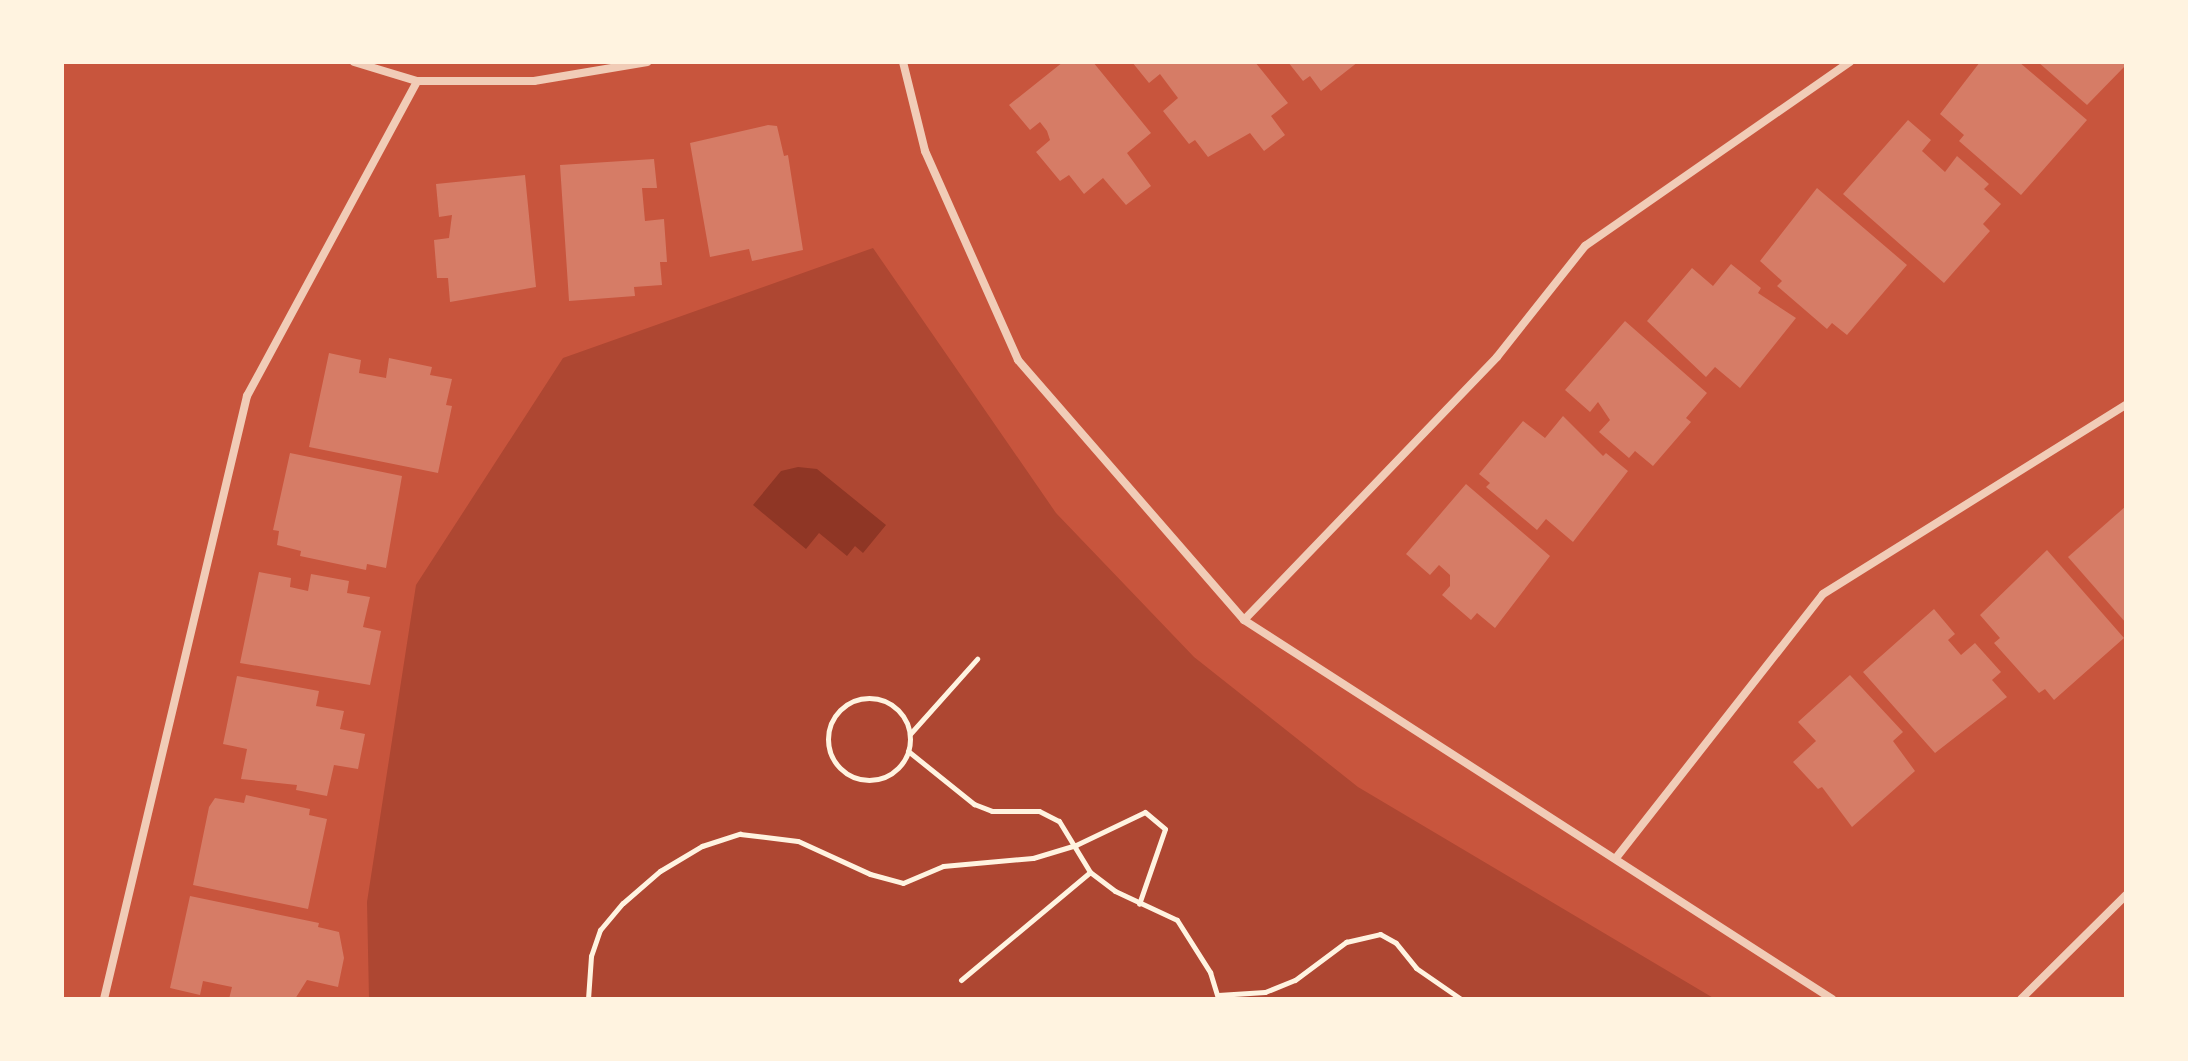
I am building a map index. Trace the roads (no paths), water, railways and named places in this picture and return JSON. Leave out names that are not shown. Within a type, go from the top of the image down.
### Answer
[{"type":"street","points":[[354,62],[417,81],[534,81],[647,62]]},
{"type":"street","points":[[903,62],[925,151],[1018,360],[1244,620],[1832,999]]},
{"type":"street","points":[[1244,620],[1497,357],[1585,246],[1850,62]]},
{"type":"street","points":[[104,999],[247,396],[417,81]]},
{"type":"street","points":[[1616,858],[1823,594],[2126,405]]},
{"type":"street","points":[[2021,999],[2126,895]]}]
